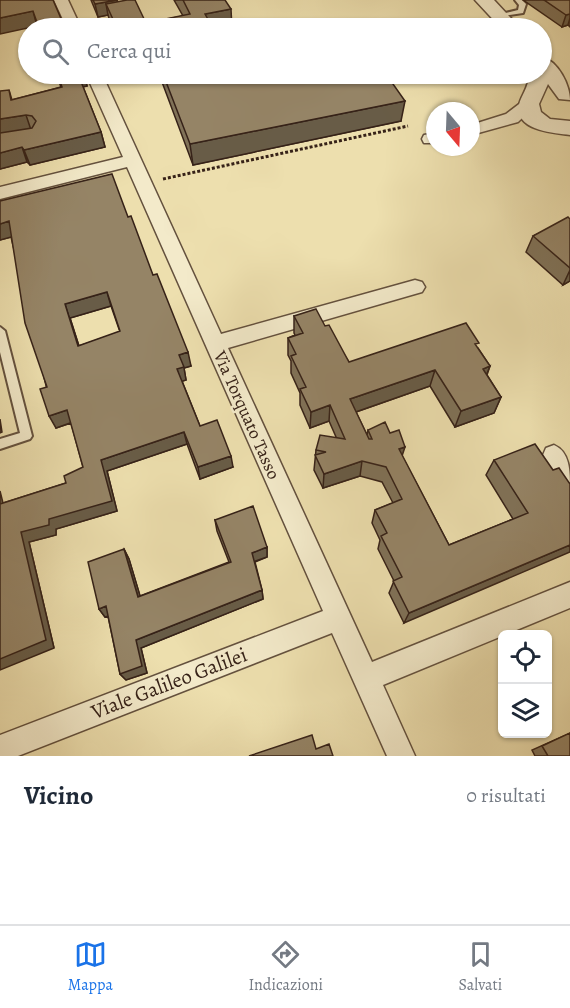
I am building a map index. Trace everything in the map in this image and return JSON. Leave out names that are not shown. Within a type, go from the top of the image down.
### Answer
[{"type":"street","points":[[61,0],[69,18]]},
{"type":"street","points":[[484,0],[501,18]]},
{"type":"street","points":[[552,75],[568,95]]},
{"type":"street","name":"Via Torquato Tasso","points":[[99,84],[400,756]]},
{"type":"street","points":[[497,124],[522,112],[532,100],[539,84]]},
{"type":"street","points":[[532,100],[544,93],[568,95]]},
{"type":"street","points":[[532,100],[531,115],[562,128]]},
{"type":"street","points":[[480,128],[497,124],[529,123],[562,128]]},
{"type":"street","points":[[0,193],[133,160]]},
{"type":"street","points":[[215,344],[415,287]]},
{"type":"street","points":[[554,455],[570,478]]},
{"type":"street","points":[[366,678],[570,595]]},
{"type":"street","name":"Viale Galileo Galilei","points":[[0,749],[338,618]]},
{"type":"lane","points":[[511,18],[521,12],[523,4],[518,0]]},
{"type":"lane","points":[[0,331],[26,436],[0,444]]},
{"type":"path","points":[[144,184],[408,126]]},
{"type":"building","points":[[0,0],[53,0],[61,18],[35,18],[33,11],[0,18]]},
{"type":"building","points":[[93,0],[117,0],[95,4]]},
{"type":"building","points":[[135,0],[144,18],[112,18],[106,4]]},
{"type":"building","points":[[183,0],[225,0],[231,9],[205,14],[207,18],[170,18],[190,14]]},
{"type":"building","points":[[544,0],[570,0],[570,14],[566,15]]},
{"type":"building","points":[[61,84],[82,84],[101,132],[24,150],[22,147],[0,153],[0,133],[32,128],[36,121],[32,116],[26,115],[0,119],[0,91],[9,90],[11,100],[62,87]]},
{"type":"building","points":[[167,84],[393,84],[405,101],[190,144]]},
{"type":"building","points":[[112,174],[128,217],[131,216],[153,275],[157,274],[188,352],[179,355],[184,367],[177,369],[200,426],[217,420],[231,456],[198,467],[184,432],[101,460],[112,501],[49,519],[49,525],[21,532],[46,640],[0,659],[0,504],[66,483],[64,476],[83,467],[67,410],[49,416],[40,389],[47,387],[25,323],[9,221],[0,224],[0,201]],"holes":[[[107,292],[120,331],[78,346],[65,304]]]},
{"type":"building","points":[[568,217],[570,219],[570,268],[533,236]]},
{"type":"building","points":[[316,309],[325,326],[329,325],[349,362],[466,323],[479,343],[475,344],[490,366],[483,369],[501,397],[461,411],[435,370],[350,399],[369,439],[372,439],[368,430],[385,422],[390,433],[399,430],[405,447],[399,449],[449,545],[528,513],[494,460],[535,444],[553,470],[559,468],[570,484],[570,545],[409,613],[393,581],[402,577],[381,536],[387,533],[375,510],[402,499],[386,467],[362,461],[324,474],[315,455],[326,452],[316,450],[320,435],[345,439],[330,405],[311,412],[300,389],[306,387],[291,356],[296,354],[288,338],[303,333],[294,316]]},
{"type":"building","points":[[253,506],[267,547],[252,553],[262,590],[136,640],[142,666],[120,674],[106,606],[99,609],[88,562],[124,549],[138,597],[231,562],[215,520]]},
{"type":"building","points":[[570,733],[570,756],[548,756],[542,746]]},
{"type":"building","points":[[312,735],[316,749],[329,744],[333,756],[249,756]]}]
